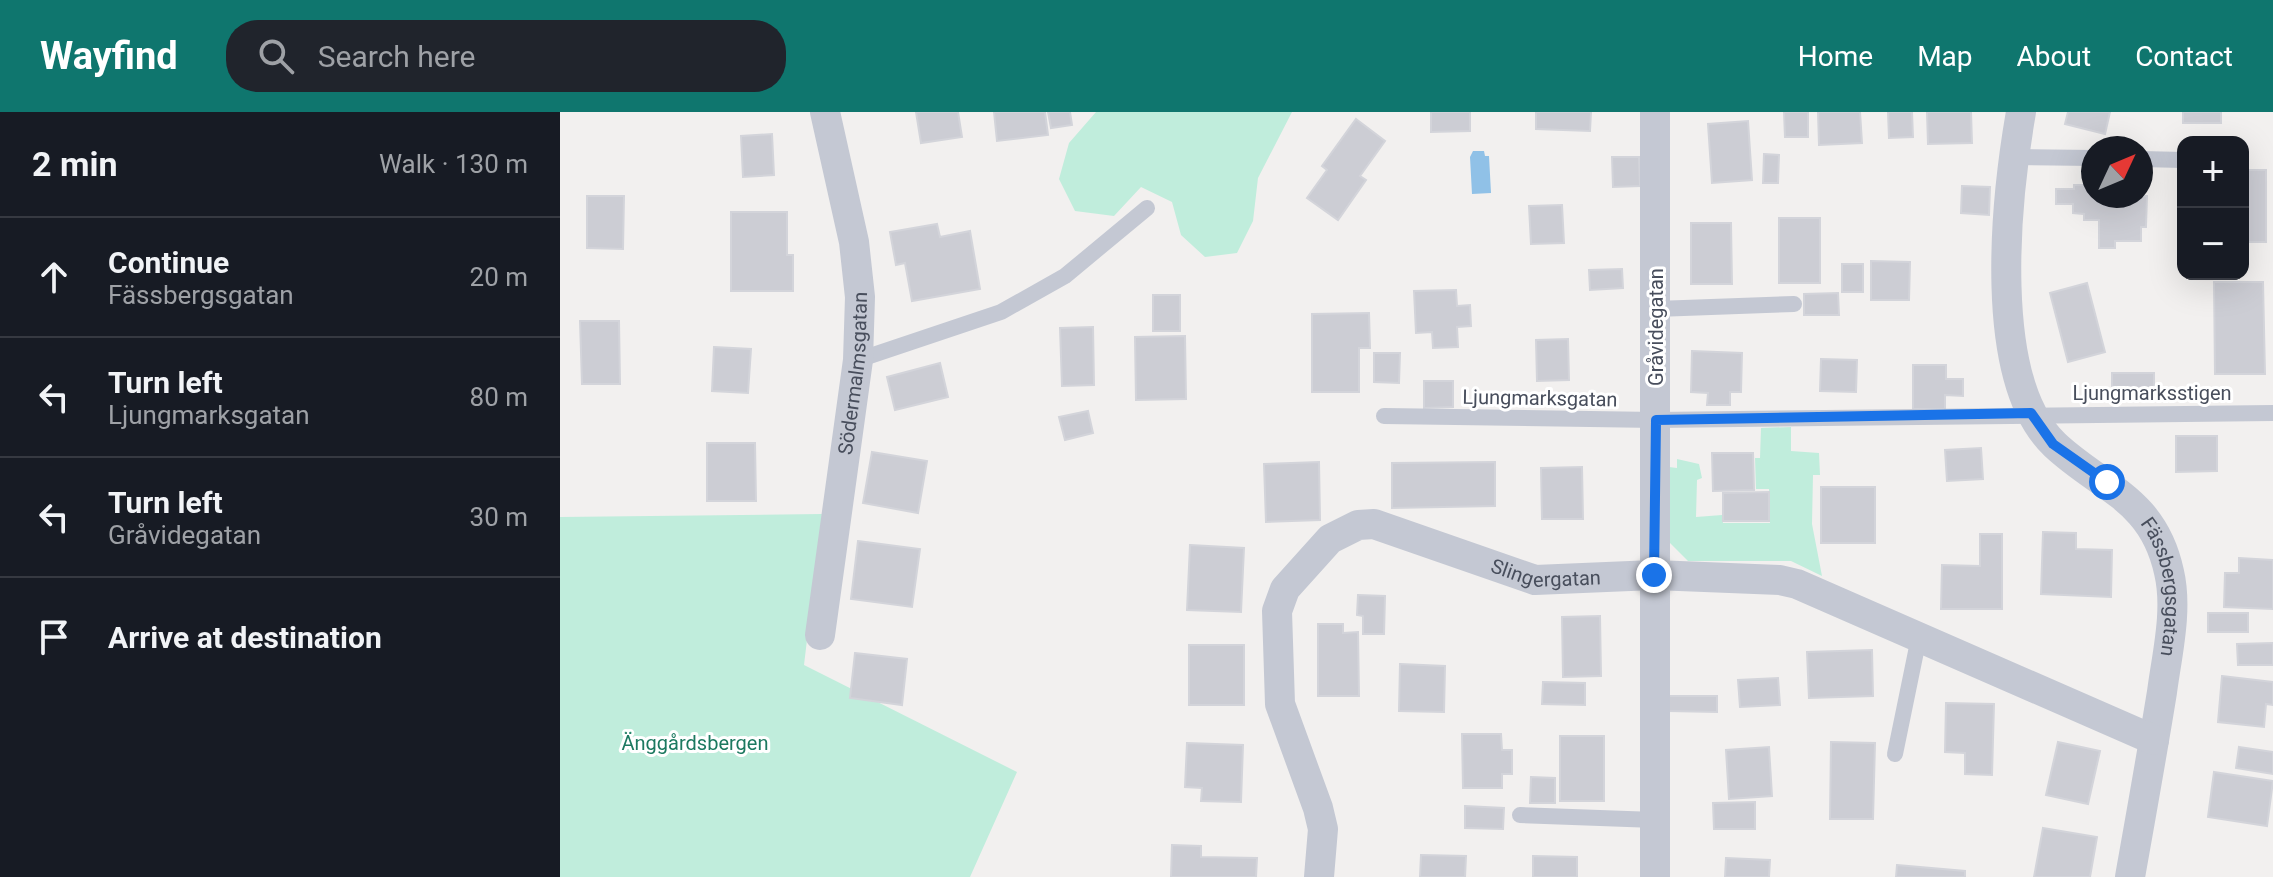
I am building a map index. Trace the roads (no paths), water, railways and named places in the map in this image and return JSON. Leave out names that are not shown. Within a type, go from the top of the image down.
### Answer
[{"type":"street","name":"Södermalmsgatan","points":[[820,635],[858,360],[860,297],[854,242],[825,112]]},
{"type":"street","name":"Gråvidegatan","points":[[1655,112],[1655,877]]},
{"type":"street","name":"Fässbergsgatan","points":[[2021,112],[2013,157],[2006,256],[2007,300],[2017,366],[2031,413],[2053,444],[2107,482],[2142,513],[2162,550],[2172,591],[2169,645],[2130,877]]},
{"type":"street","name":"Slingergatan","points":[[1319,877],[1323,829],[1280,704],[1277,611],[1285,589],[1330,539],[1358,525],[1374,524],[1535,580],[1654,575],[1780,580],[2154,740]]},
{"type":"lane","points":[[2013,157],[2081,158]]},
{"type":"lane","points":[[2153,159],[2177,160]]},
{"type":"lane","points":[[858,360],[963,327],[1014,306],[1065,276],[1147,208]]},
{"type":"lane","points":[[1656,309],[1794,304]]},
{"type":"lane","name":"Ljungmarksstigen","points":[[2031,413],[2273,413]]},
{"type":"lane","name":"Ljungmarksgatan","points":[[1384,416],[1656,420],[2031,413]]},
{"type":"lane","points":[[1895,754],[1919,637]]},
{"type":"lane","points":[[1520,815],[1655,820]]},
{"type":"water","points":[[1473,151],[1484,151],[1485,156],[1489,156],[1491,193],[1472,194],[1470,157]]},
{"type":"park label","name":"Änggårdsbergen","points":[[695,743]]}]
